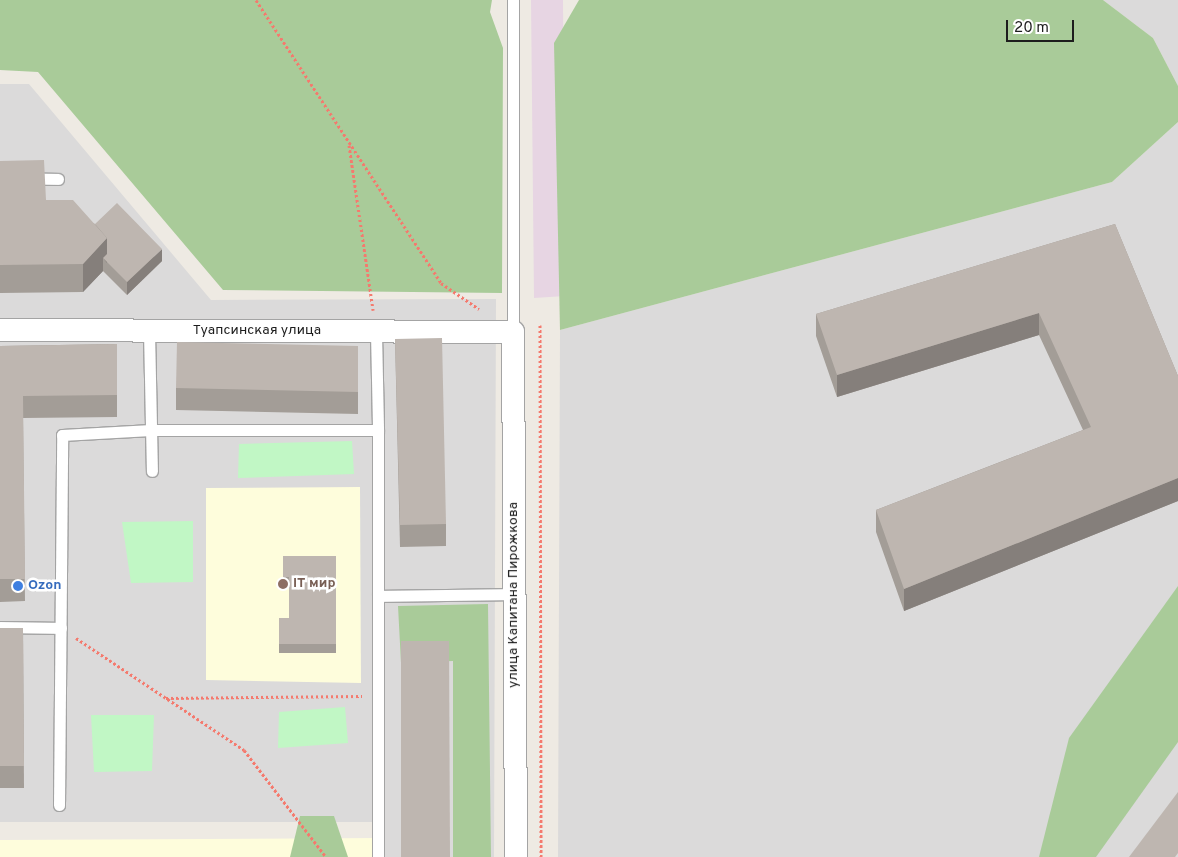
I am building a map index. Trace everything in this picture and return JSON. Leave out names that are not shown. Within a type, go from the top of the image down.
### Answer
[{"type":"street","name":"Туапсинская улица","points":[[0,330],[513,332]]},
{"type":"street","name":"улица Капитана Пирожкова","points":[[513,332],[516,857]]},
{"type":"lane","points":[[513,0],[513,332]]},
{"type":"lane","points":[[0,178],[58,179]]},
{"type":"lane","points":[[149,331],[152,471]]},
{"type":"lane","points":[[376,332],[378,430],[378,857]]},
{"type":"lane","points":[[59,805],[62,435],[151,430],[378,430]]},
{"type":"lane","points":[[378,596],[514,594]]},
{"type":"lane","points":[[0,627],[61,628]]},
{"type":"path","points":[[256,0],[441,283],[481,310]]},
{"type":"path","points":[[348,142],[376,332]]},
{"type":"path","points":[[540,324],[541,857]]},
{"type":"path","points":[[61,628],[244,750],[326,857]]},
{"type":"path","points":[[165,698],[378,696]]},
{"type":"shaded area","points":[[531,0],[563,0],[565,296],[534,298]]},
{"type":"shaded area","points":[[1103,0],[1178,0],[1178,86],[1153,38]]},
{"type":"shaded area","points":[[0,84],[29,84],[211,300],[496,299],[494,857],[383,857],[383,822],[0,822]]},
{"type":"shaded area","points":[[1178,122],[1178,857],[558,857],[560,330],[1112,182]]},
{"type":"shaded area","name":"IT мир","points":[[360,487],[361,683],[206,680],[206,488]]},
{"type":"shaded area","points":[[380,838],[381,857],[0,857],[0,840]]},
{"type":"green space","points":[[0,0],[492,0],[490,12],[503,48],[502,293],[223,290],[38,72],[0,70]]},
{"type":"green space","points":[[579,0],[1103,0],[1153,38],[1178,86],[1178,122],[1112,182],[560,330],[554,43]]},
{"type":"green space","points":[[352,441],[354,474],[238,478],[239,444]]},
{"type":"green space","points":[[193,521],[193,582],[131,583],[122,522]]},
{"type":"green space","points":[[1178,586],[1178,742],[1096,857],[1039,857],[1069,738]]},
{"type":"green space","points":[[488,604],[491,857],[453,857],[453,661],[401,663],[398,606]]},
{"type":"green space","points":[[345,707],[348,743],[278,748],[279,712]]},
{"type":"green space","points":[[91,715],[154,715],[152,771],[94,772]]},
{"type":"green space","points":[[300,816],[334,816],[348,857],[290,857]]},
{"type":"building","points":[[44,160],[46,200],[73,200],[107,238],[83,264],[0,265],[0,161]]},
{"type":"building","points":[[117,203],[162,249],[127,282],[103,258],[107,254],[107,238],[95,224]]},
{"type":"building","points":[[1115,224],[1178,376],[1178,478],[904,589],[876,510],[1091,427],[1039,313],[837,375],[816,314]]},
{"type":"building","points":[[442,338],[446,524],[400,525],[395,339]]},
{"type":"building","points":[[177,342],[358,346],[358,392],[176,388]]},
{"type":"building","points":[[117,344],[117,395],[23,396],[25,579],[0,579],[0,346]]},
{"type":"building","points":[[283,556],[336,556],[336,644],[279,644],[279,618],[289,618],[289,577],[283,577]]},
{"type":"building","points":[[0,628],[23,628],[24,766],[0,766]]},
{"type":"building","points":[[401,641],[449,641],[450,857],[401,857]]},
{"type":"building","points":[[1178,792],[1178,853],[1175,857],[1129,857]]},
{"type":"place","name":"IT мир","points":[[283,584]]},
{"type":"place","name":"Ozon","points":[[18,586]]}]
